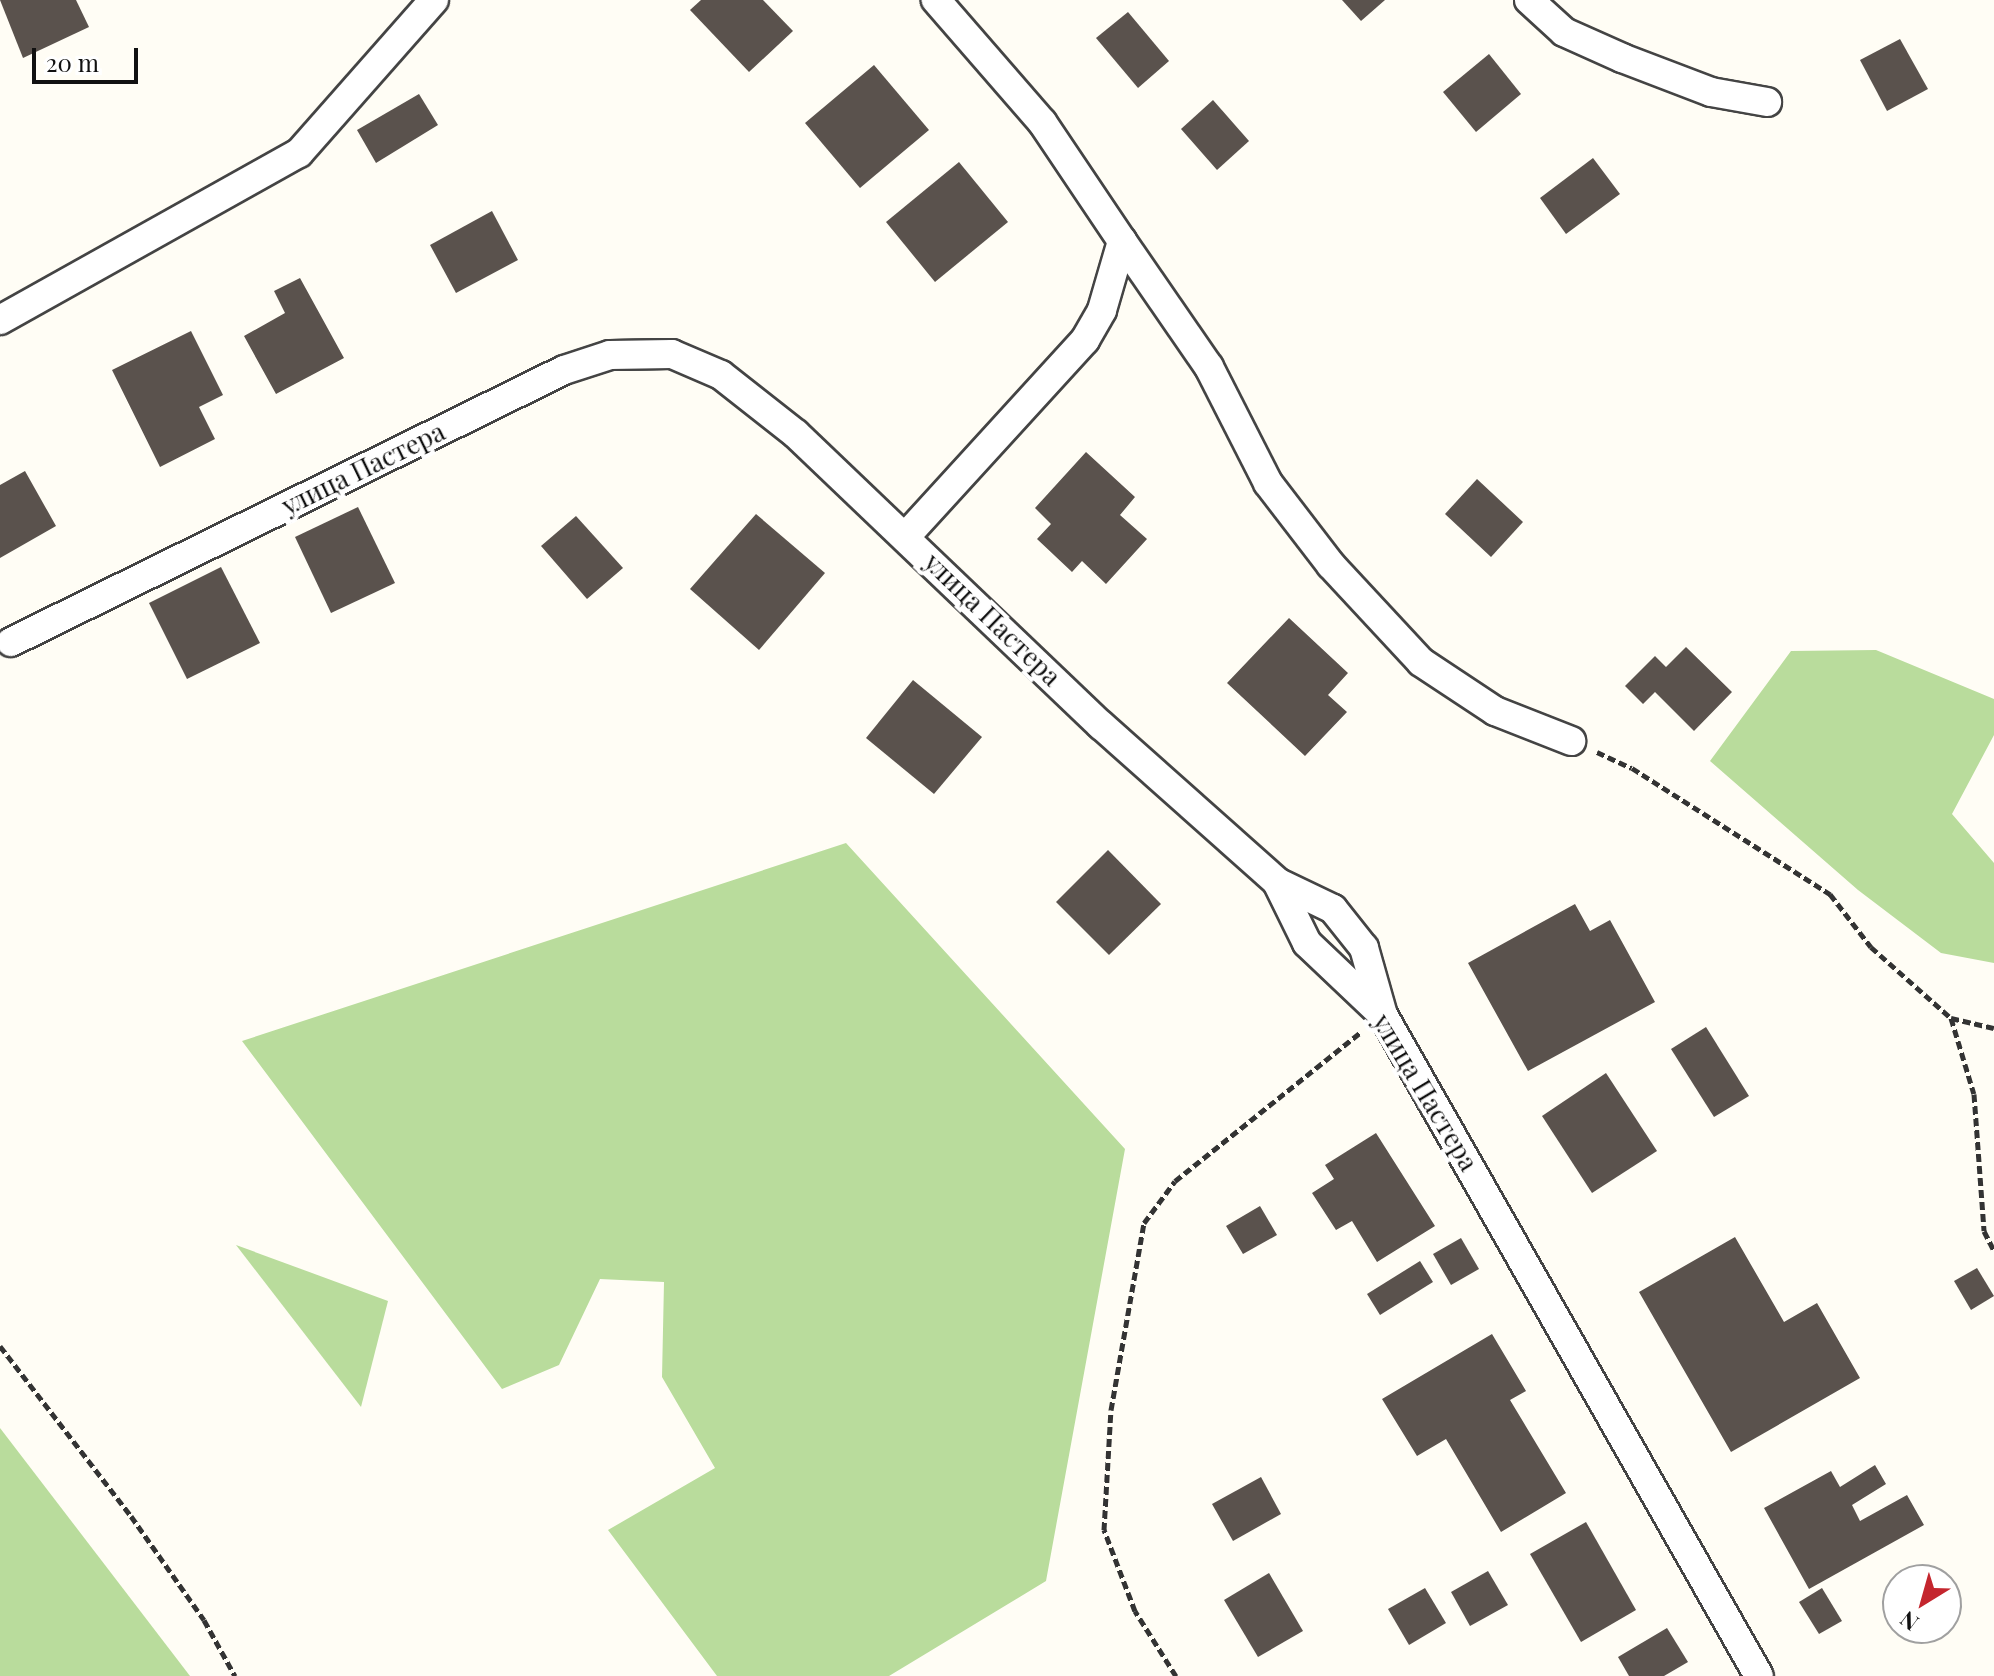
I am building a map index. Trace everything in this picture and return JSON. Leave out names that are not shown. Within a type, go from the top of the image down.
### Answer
[{"type":"street","points":[[0,320],[299,153],[434,0]]},
{"type":"street","points":[[936,0],[1042,122],[1209,367],[1268,483],[1331,565],[1421,662],[1495,711],[1571,741]]},
{"type":"street","points":[[1529,0],[1564,32],[1622,58],[1711,92],[1767,102]]},
{"type":"street","name":"улица Пастера","points":[[907,535],[1085,340],[1102,310],[1122,241]]},
{"type":"street","name":"улица Пастера","points":[[11,642],[564,370],[610,355],[672,354],[721,375],[796,434],[907,535],[1101,725],[1277,882],[1307,943],[1383,1015],[1759,1676]]},
{"type":"street","points":[[1277,882],[1333,909],[1356,938],[1383,1015]]},
{"type":"path","points":[[1571,741],[1632,768],[1830,894],[1871,947],[1951,1018],[1994,1028]]},
{"type":"path","points":[[1176,1676],[1135,1611],[1104,1530],[1111,1410],[1144,1223],[1175,1181],[1383,1015]]},
{"type":"path","points":[[1951,1018],[1974,1094],[1984,1231],[1994,1251]]},
{"type":"path","points":[[0,1346],[131,1516],[204,1620],[235,1676]]},
{"type":"green space","points":[[1876,650],[1994,699],[1994,735],[1952,814],[1994,863],[1994,963],[1941,953],[1858,890],[1710,761],[1791,651]]},
{"type":"green space","points":[[846,843],[1125,1149],[1046,1581],[889,1676],[717,1676],[608,1530],[715,1468],[662,1377],[664,1282],[600,1279],[559,1365],[502,1389],[242,1041]]},
{"type":"green space","points":[[236,1245],[388,1301],[361,1407]]},
{"type":"green space","points":[[0,1428],[190,1676],[0,1676]]},
{"type":"building","points":[[0,0],[76,0],[89,27],[23,58]]},
{"type":"building","points":[[701,0],[763,0],[793,31],[749,72],[690,10]]},
{"type":"building","points":[[1342,0],[1385,0],[1361,21]]},
{"type":"building","points":[[1128,12],[1169,61],[1138,88],[1096,38]]},
{"type":"building","points":[[1900,39],[1928,89],[1887,111],[1860,60]]},
{"type":"building","points":[[1489,54],[1521,94],[1476,132],[1443,92]]},
{"type":"building","points":[[874,65],[929,130],[860,188],[805,123]]},
{"type":"building","points":[[419,94],[438,125],[376,163],[357,130]]},
{"type":"building","points":[[1213,100],[1249,141],[1217,170],[1181,129]]},
{"type":"building","points":[[1593,158],[1620,194],[1566,234],[1540,198]]},
{"type":"building","points":[[959,162],[1008,222],[935,282],[886,222]]},
{"type":"building","points":[[492,211],[518,260],[456,293],[430,245]]},
{"type":"building","points":[[300,278],[344,358],[276,394],[244,336],[285,313],[274,291]]},
{"type":"building","points":[[191,331],[223,395],[199,407],[215,439],[160,467],[112,370]]},
{"type":"building","points":[[1086,452],[1135,497],[1120,515],[1147,539],[1106,584],[1082,561],[1072,572],[1037,539],[1051,524],[1035,508]]},
{"type":"building","points":[[25,471],[56,526],[0,558],[0,485]]},
{"type":"building","points":[[1477,479],[1523,522],[1491,557],[1445,514]]},
{"type":"building","points":[[358,507],[395,583],[331,613],[295,537]]},
{"type":"building","points":[[756,514],[825,573],[759,650],[690,589]]},
{"type":"building","points":[[576,516],[623,568],[587,599],[541,546]]},
{"type":"building","points":[[221,567],[260,643],[187,679],[149,603]]},
{"type":"building","points":[[1289,618],[1348,673],[1328,695],[1347,712],[1305,756],[1227,683]]},
{"type":"building","points":[[1686,647],[1732,692],[1694,731],[1655,692],[1643,704],[1625,686],[1655,656],[1666,667]]},
{"type":"building","points":[[913,680],[982,737],[934,794],[866,738]]},
{"type":"building","points":[[1108,850],[1161,904],[1109,955],[1056,902]]},
{"type":"building","points":[[1575,904],[1590,931],[1610,920],[1655,1002],[1528,1071],[1468,963]]},
{"type":"building","points":[[1706,1027],[1749,1096],[1714,1117],[1671,1049]]},
{"type":"building","points":[[1606,1073],[1657,1151],[1592,1193],[1542,1116]]},
{"type":"building","points":[[1376,1133],[1435,1226],[1377,1262],[1352,1221],[1336,1230],[1312,1193],[1334,1179],[1325,1165]]},
{"type":"building","points":[[1260,1206],[1277,1235],[1243,1254],[1226,1226]]},
{"type":"building","points":[[1735,1237],[1784,1322],[1817,1303],[1860,1378],[1731,1452],[1639,1292]]},
{"type":"building","points":[[1461,1238],[1479,1269],[1451,1285],[1433,1254]]},
{"type":"building","points":[[1420,1261],[1433,1282],[1380,1315],[1367,1294]]},
{"type":"building","points":[[1977,1268],[1994,1296],[1971,1310],[1954,1281]]},
{"type":"building","points":[[1492,1334],[1526,1391],[1510,1400],[1566,1493],[1501,1532],[1446,1439],[1417,1456],[1382,1399]]},
{"type":"building","points":[[1875,1465],[1886,1484],[1852,1505],[1860,1521],[1907,1495],[1924,1525],[1809,1589],[1764,1508],[1831,1471],[1840,1487]]},
{"type":"building","points":[[1261,1477],[1281,1514],[1233,1541],[1212,1504]]},
{"type":"building","points":[[1586,1522],[1636,1610],[1581,1642],[1530,1554]]},
{"type":"building","points":[[1488,1571],[1508,1605],[1470,1626],[1451,1592]]},
{"type":"building","points":[[1269,1573],[1303,1631],[1258,1657],[1224,1600]]},
{"type":"building","points":[[1425,1588],[1446,1623],[1409,1645],[1388,1609]]},
{"type":"building","points":[[1822,1588],[1842,1621],[1819,1634],[1799,1602]]},
{"type":"building","points":[[1667,1628],[1688,1662],[1664,1676],[1629,1676],[1618,1657]]}]
